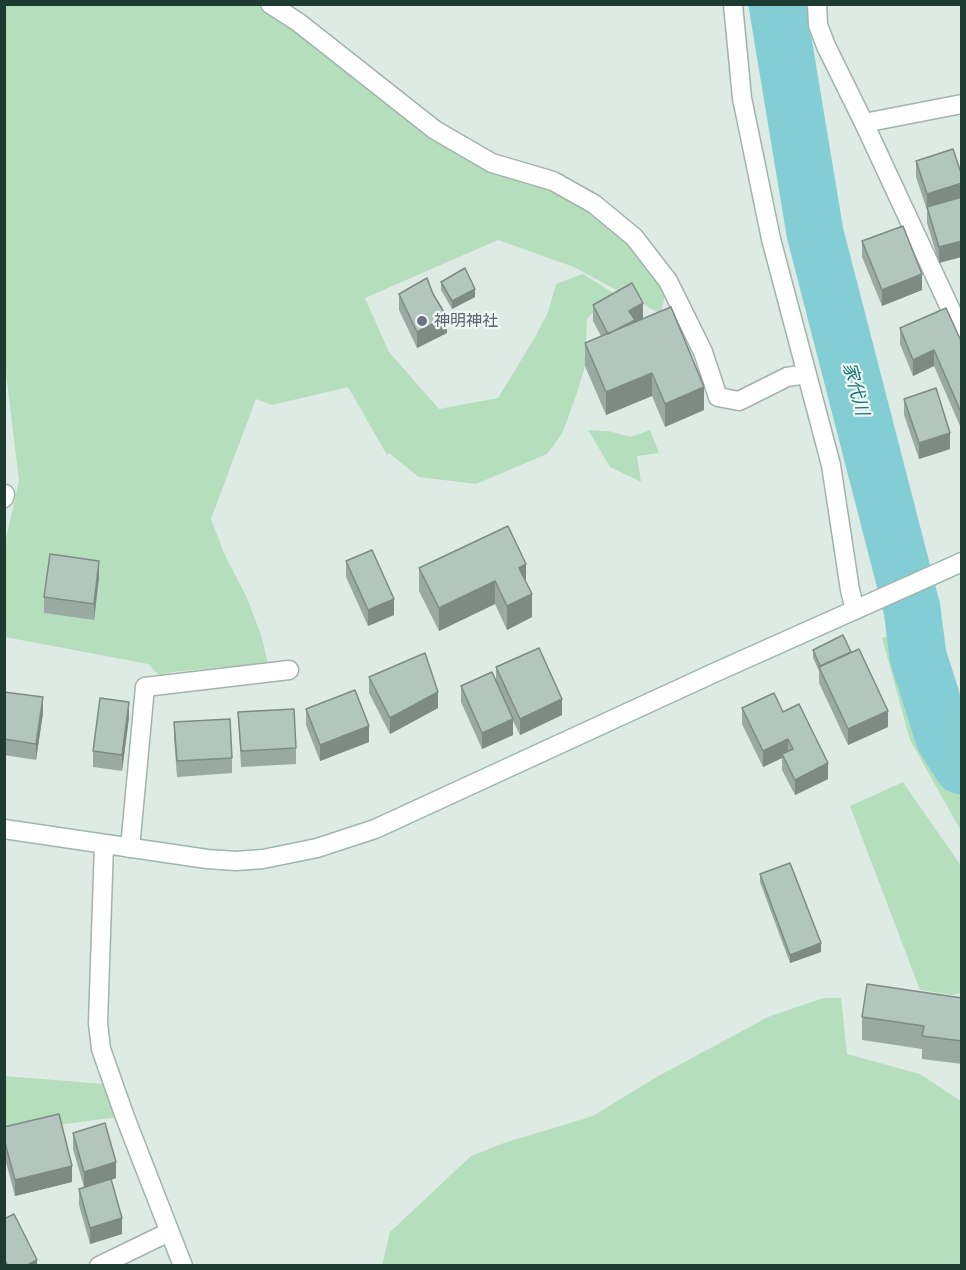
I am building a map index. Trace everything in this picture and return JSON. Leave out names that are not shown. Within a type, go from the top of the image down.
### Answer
[{"type":"street","points":[[270,4],[298,22],[435,130],[492,163],[553,181],[594,204],[634,237],[668,281],[703,351],[718,397],[739,401],[787,377],[807,374]]},
{"type":"street","points":[[733,4],[742,98],[771,239],[831,465],[850,590],[862,607]]},
{"type":"street","points":[[817,4],[818,25],[826,46],[962,334]]},
{"type":"street","points":[[864,123],[962,104]]},
{"type":"street","points":[[4,829],[207,859],[236,861],[263,859],[317,848],[375,829],[962,562]]},
{"type":"street","points":[[130,848],[145,687],[288,670]]},
{"type":"street","points":[[104,844],[99,1023],[101,1049],[125,1118],[183,1266]]},
{"type":"street","points":[[99,1266],[169,1232]]},
{"type":"green space","points":[[251,4],[288,15],[468,149],[556,183],[634,237],[668,281],[661,314],[574,267],[498,240],[365,298],[389,352],[439,409],[498,398],[548,312],[556,284],[583,274],[618,296],[602,304],[587,319],[585,366],[562,434],[547,454],[476,484],[419,477],[389,453],[387,455],[348,387],[272,405],[256,399],[211,519],[224,553],[247,598],[261,635],[268,663],[159,675],[148,664],[5,637],[5,543],[19,481],[5,372],[5,5]]},
{"type":"green space","points":[[588,430],[608,431],[631,437],[650,430],[659,453],[637,456],[641,482],[610,467]]},
{"type":"green space","points":[[899,633],[929,702],[960,701],[961,831],[910,740],[882,638]]},
{"type":"green space","points":[[903,782],[961,866],[961,993],[952,995],[920,990],[850,806]]},
{"type":"green space","points":[[823,998],[841,998],[847,1054],[920,1074],[961,1101],[961,1265],[382,1265],[390,1232],[471,1156],[504,1143],[593,1116],[653,1079],[768,1017]]},
{"type":"green space","points":[[4,1076],[105,1084],[118,1117],[5,1132]]},
{"type":"building","points":[[953,149],[962,183],[927,194],[916,161]]},
{"type":"building","points":[[962,197],[962,241],[939,247],[927,207]]},
{"type":"building","points":[[903,226],[922,274],[882,290],[862,241]]},
{"type":"building","points":[[465,268],[475,289],[452,301],[441,282]]},
{"type":"building","points":[[427,278],[433,294],[447,317],[417,332],[399,294]]},
{"type":"building","points":[[632,283],[643,303],[629,311],[635,320],[608,334],[593,305]]},
{"type":"building","points":[[671,307],[704,387],[665,404],[652,373],[606,392],[585,343]]},
{"type":"building","points":[[946,308],[962,343],[962,409],[960,410],[934,350],[913,360],[900,328]]},
{"type":"building","points":[[936,388],[950,433],[919,443],[904,399]]},
{"type":"building","points":[[508,526],[526,564],[519,568],[532,594],[507,606],[495,581],[439,608],[419,568]]},
{"type":"building","points":[[372,550],[394,599],[368,610],[346,561]]},
{"type":"building","points":[[50,554],[99,561],[94,604],[44,597]]},
{"type":"building","points":[[843,635],[851,652],[820,666],[813,650]]},
{"type":"building","points":[[539,648],[562,699],[520,719],[496,667]]},
{"type":"building","points":[[859,649],[888,711],[848,729],[819,667]]},
{"type":"building","points":[[425,653],[438,692],[390,718],[369,677]]},
{"type":"building","points":[[492,672],[513,719],[482,733],[461,686]]},
{"type":"building","points":[[355,690],[369,726],[320,745],[306,709]]},
{"type":"building","points":[[4,692],[43,697],[36,744],[4,739]]},
{"type":"building","points":[[774,693],[783,712],[799,704],[828,763],[795,780],[782,754],[793,749],[788,739],[763,751],[742,708]]},
{"type":"building","points":[[100,698],[129,702],[122,755],[93,751]]},
{"type":"building","points":[[294,709],[296,748],[241,751],[238,712]]},
{"type":"building","points":[[230,719],[232,758],[177,761],[174,722]]},
{"type":"building","points":[[790,863],[821,943],[790,955],[760,874]]},
{"type":"building","points":[[867,984],[962,998],[962,1041],[922,1036],[924,1026],[862,1017]]},
{"type":"building","points":[[59,1114],[72,1166],[15,1180],[4,1139],[4,1127]]},
{"type":"building","points":[[105,1123],[116,1162],[84,1172],[73,1133]]},
{"type":"building","points":[[111,1179],[122,1218],[90,1228],[79,1189]]},
{"type":"building","points":[[14,1214],[37,1260],[25,1266],[8,1266],[4,1258],[4,1219]]},
{"type":"waterway","name":"家代川","points":[[777,4],[815,233],[912,609],[918,656],[944,738],[962,766]]},
{"type":"place","name":"神明神社","points":[[422,321]]}]
